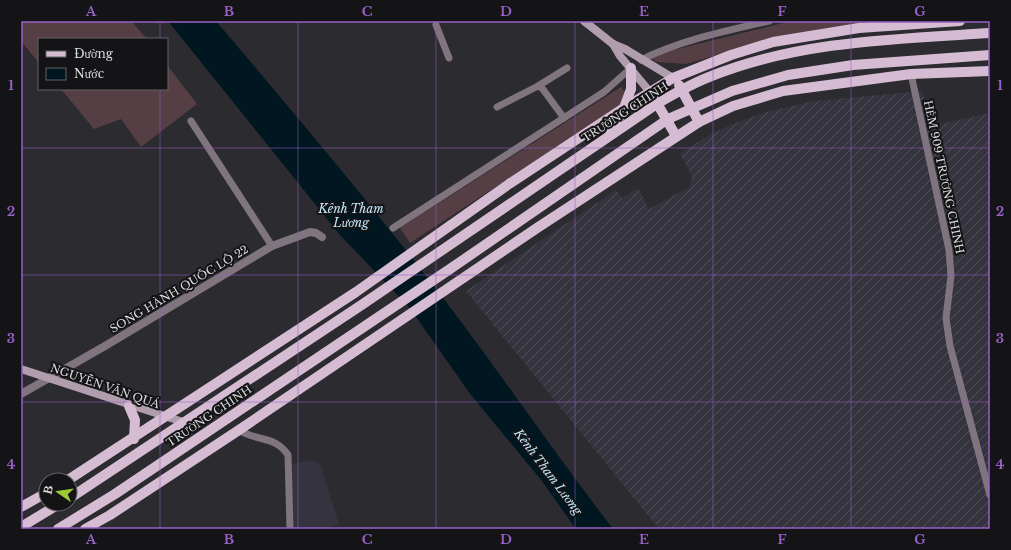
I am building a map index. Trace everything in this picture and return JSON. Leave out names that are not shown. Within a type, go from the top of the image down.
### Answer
[{"type":"main road","points":[[584,21],[613,44],[626,49],[641,60],[673,78],[682,90],[699,122]]},
{"type":"main road","name":"TRƯỜNG CHINH","points":[[78,474],[134,439],[164,417],[356,292],[509,184],[624,108],[673,78],[731,55],[773,42],[834,31],[923,22],[960,21]]},
{"type":"main road","name":"TRƯỜNG CHINH","points":[[78,493],[362,304],[658,103],[682,90],[709,77],[747,64],[840,44],[990,33]]},
{"type":"main road","points":[[613,44],[620,56],[658,103],[676,136]]},
{"type":"main road","points":[[537,228],[528,215],[668,119],[732,91],[788,75],[853,65],[990,55]]},
{"type":"main road","points":[[609,136],[624,108],[631,89],[631,68]]},
{"type":"main road","points":[[85,529],[110,515],[239,430],[537,228],[699,122],[733,106],[783,90],[911,74],[990,70]]},
{"type":"main road","points":[[509,184],[518,198]]},
{"type":"main road","name":"TRƯỜNG CHINH","points":[[58,529],[115,494],[528,215]]},
{"type":"main road","name":"NGUYỄN VĂN QUÁ","points":[[21,369],[128,406],[183,422]]},
{"type":"main road","points":[[128,406],[135,420],[134,439]]},
{"type":"main road","points":[[21,507],[38,497]]},
{"type":"main road","points":[[21,526],[46,512]]},
{"type":"street","points":[[641,60],[661,50],[726,31],[769,21]]},
{"type":"street","points":[[436,25],[449,58]]},
{"type":"street","points":[[498,107],[538,86],[567,68]]},
{"type":"street","points":[[393,228],[604,92],[631,68]]},
{"type":"street","name":"HẺM 909 TRƯỜNG CHINH","points":[[911,74],[949,250],[952,276],[946,318],[950,346],[990,496]]},
{"type":"street","points":[[538,86],[542,88],[564,118]]},
{"type":"street","points":[[191,121],[272,246]]},
{"type":"street","name":"SONG HÀNH QUỐC LỘ 22","points":[[50,379],[272,246],[310,232],[316,233],[322,237]]},
{"type":"street","points":[[21,394],[50,379]]},
{"type":"street","points":[[239,430],[247,435],[274,441],[282,446],[288,455],[290,529]]},
{"type":"shaded area","points":[[21,21],[131,21],[146,38],[38,38],[38,62],[21,41]]},
{"type":"shaded area","points":[[791,21],[872,21],[775,38],[686,64],[657,62],[650,58],[669,51]]},
{"type":"shaded area","points":[[168,66],[197,104],[141,147],[121,119],[94,129],[62,90],[168,90]]},
{"type":"shaded area","points":[[621,87],[625,92],[621,105],[410,243],[400,228]]},
{"type":"shaded area","points":[[922,91],[931,126],[990,113],[990,529],[659,529],[466,291],[616,190],[622,198],[638,188],[649,209],[689,187],[692,176],[680,154],[704,138],[728,126],[765,112],[814,101]]},
{"type":"shaded area","points":[[311,460],[320,463],[339,524],[323,529],[292,529],[291,464]]},
{"type":"water","name":"Kênh Tham Lương","points":[[168,21],[216,21],[338,166],[427,277],[613,529],[576,529],[542,481],[471,395],[409,307],[340,235]]}]
